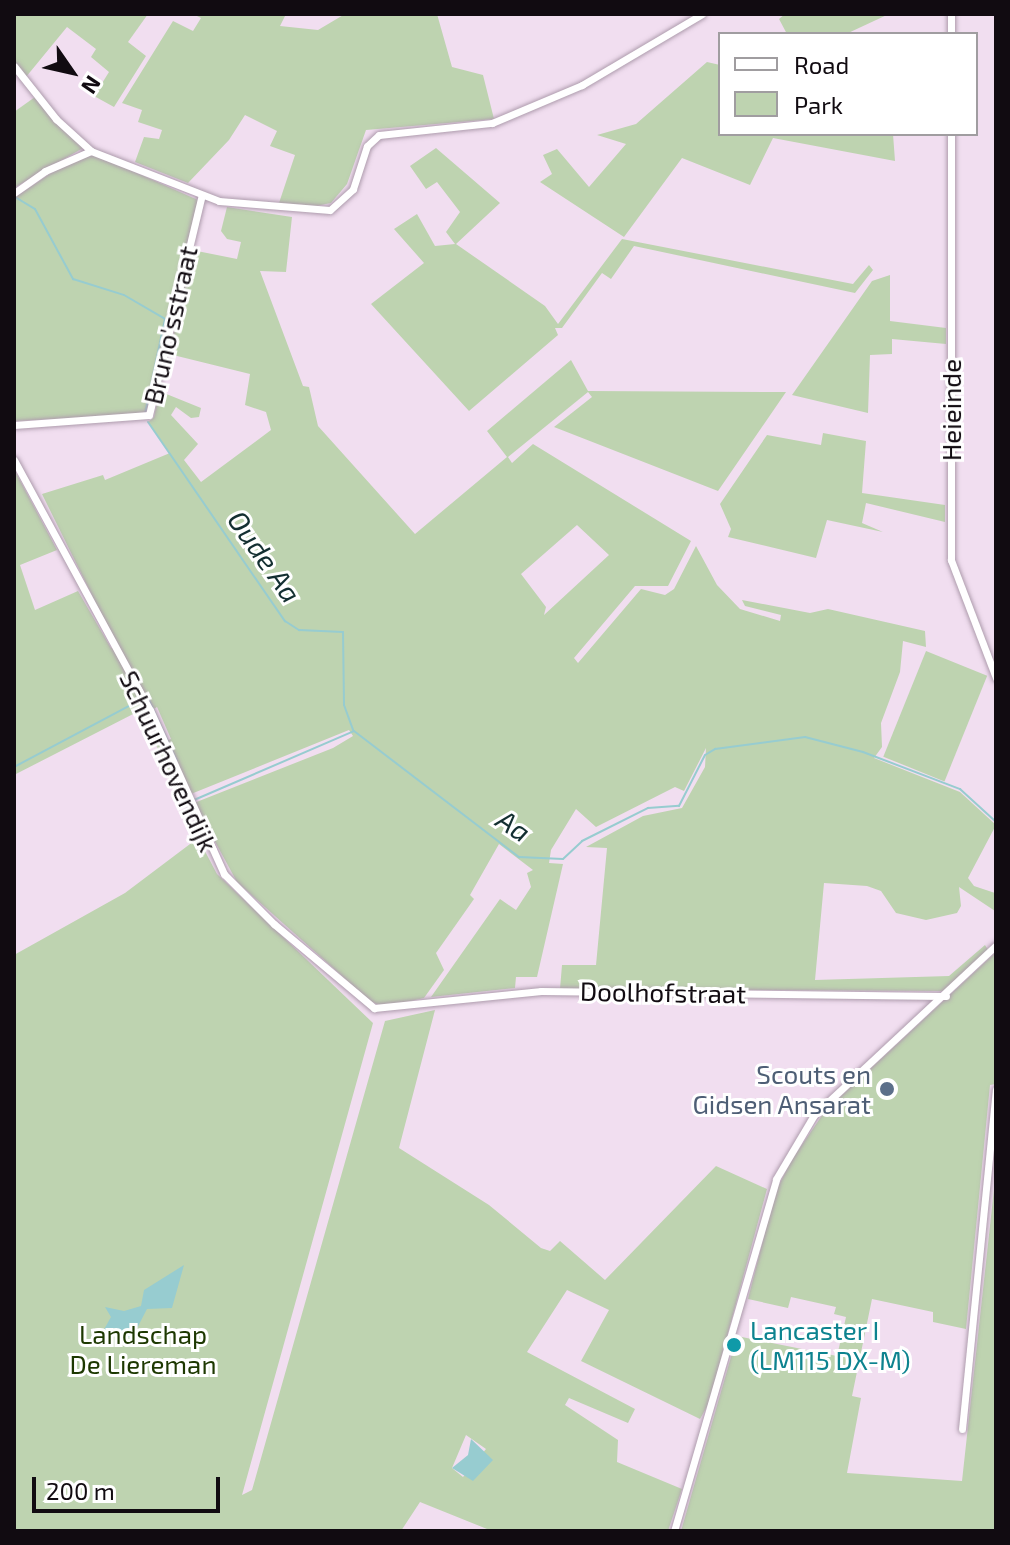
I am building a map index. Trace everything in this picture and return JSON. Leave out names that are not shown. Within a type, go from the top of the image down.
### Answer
[{"type":"street","points":[[14,66],[56,119],[91,151],[202,195],[248,205],[330,210],[353,189],[367,146],[379,135],[492,123],[582,85],[702,14]]},
{"type":"street","name":"Heieinde","points":[[951,136],[951,560],[996,678]]},
{"type":"street","points":[[14,193],[45,171],[91,151]]},
{"type":"street","name":"Bruno'sstraat","points":[[14,425],[149,415],[202,195]]},
{"type":"street","name":"Schuurhovendijk","points":[[15,461],[150,710],[224,874],[274,924],[365,1002],[382,1011]]},
{"type":"street","points":[[674,1531],[776,1179],[814,1115],[996,947]]},
{"type":"street","name":"Doolhofstraat","points":[[382,1011],[541,991],[946,996]]},
{"type":"street","points":[[962,1429],[996,1090]]},
{"type":"green space","points":[[14,14],[148,14],[128,42],[146,56],[114,107],[94,96],[109,72],[91,57],[96,49],[67,27],[26,77],[14,61]]},
{"type":"green space","points":[[193,14],[286,14],[280,26],[318,30],[345,14],[437,14],[452,67],[483,75],[494,119],[366,130],[347,184],[331,203],[316,206],[279,203],[295,155],[270,146],[277,131],[245,115],[229,140],[188,183],[135,162],[144,137],[159,139],[162,130],[138,122],[142,110],[122,103],[173,21],[193,31],[201,18]]},
{"type":"green space","points":[[785,14],[889,14],[850,32],[786,32],[779,19]]},
{"type":"green space","points":[[707,62],[718,65],[718,136],[893,136],[895,161],[773,138],[750,185],[682,158],[624,237],[540,182],[552,174],[543,155],[557,149],[589,187],[626,144],[597,135],[636,124]]},
{"type":"green space","points":[[35,97],[83,148],[14,188],[14,112]]},
{"type":"green space","points":[[436,148],[500,203],[456,244],[545,306],[558,324],[622,239],[853,284],[869,265],[873,270],[855,293],[634,246],[611,279],[602,273],[562,328],[555,328],[558,335],[469,411],[371,304],[424,263],[394,229],[417,214],[435,246],[455,244],[446,232],[460,212],[437,182],[426,189],[410,166]]},
{"type":"green space","points":[[94,154],[198,200],[145,415],[14,421],[14,198],[60,167]]},
{"type":"green space","points":[[227,207],[292,217],[286,272],[260,271],[303,386],[309,387],[318,426],[415,534],[507,457],[487,431],[571,360],[588,391],[786,392],[718,491],[554,427],[592,397],[588,392],[508,457],[512,463],[533,444],[691,541],[668,586],[635,586],[574,658],[578,663],[641,589],[665,595],[674,589],[696,546],[717,585],[740,609],[780,621],[781,615],[745,606],[742,600],[810,613],[828,609],[925,631],[926,647],[903,641],[900,672],[881,723],[882,747],[874,758],[960,792],[996,825],[968,878],[974,886],[995,893],[995,911],[959,887],[961,906],[957,913],[926,920],[896,913],[881,891],[867,886],[824,883],[815,980],[949,976],[985,945],[988,950],[944,991],[560,989],[562,965],[596,965],[607,848],[586,847],[643,816],[682,808],[705,767],[706,748],[684,791],[675,787],[596,827],[576,809],[551,850],[549,863],[563,864],[537,977],[516,977],[515,988],[431,997],[500,899],[516,910],[531,887],[527,873],[533,870],[499,844],[470,895],[474,899],[436,953],[444,970],[424,998],[384,1007],[370,1001],[237,882],[194,803],[333,748],[353,736],[349,730],[181,798],[156,745],[171,739],[157,707],[143,716],[139,711],[14,775],[14,469],[57,550],[20,565],[35,610],[78,591],[111,648],[118,648],[42,494],[103,475],[105,480],[170,453],[148,422],[154,417],[159,391],[201,408],[199,417],[191,418],[176,407],[171,415],[198,444],[184,460],[201,482],[271,430],[266,412],[245,405],[250,374],[169,354],[192,250],[237,259],[241,242],[227,239],[221,231]],"holes":[[[577,525],[609,555],[544,615],[546,607],[521,574]]]},
{"type":"green space","points":[[890,275],[890,321],[946,328],[946,344],[892,339],[892,354],[870,355],[868,413],[792,395],[872,281]]},
{"type":"green space","points":[[823,433],[866,441],[862,493],[945,505],[945,522],[866,503],[862,523],[883,532],[827,520],[816,558],[728,537],[731,529],[720,504],[767,435],[821,445]]},
{"type":"green space","points":[[926,651],[987,676],[944,781],[883,757]]},
{"type":"green space","name":"Landschap De Liereman","points":[[198,838],[217,874],[373,1023],[242,1495],[252,1490],[385,1021],[435,1010],[399,1148],[489,1205],[541,1248],[550,1251],[560,1241],[605,1280],[716,1166],[767,1189],[709,1403],[700,1419],[581,1361],[609,1310],[567,1290],[527,1352],[635,1409],[628,1423],[569,1398],[565,1405],[618,1440],[617,1462],[682,1489],[668,1531],[492,1531],[420,1502],[401,1531],[14,1531],[14,955],[125,893]],"holes":[[[466,1435],[486,1449],[463,1477],[452,1468]]]},
{"type":"green space","points":[[996,952],[996,1084],[990,1085],[966,1329],[933,1322],[933,1312],[872,1299],[852,1396],[861,1398],[847,1473],[962,1481],[996,1171],[996,1531],[681,1531],[737,1336],[837,1356],[846,1317],[834,1314],[836,1307],[791,1297],[788,1308],[748,1299],[775,1193],[791,1161],[825,1111]]},
{"type":"shaded area","points":[[184,1265],[172,1308],[147,1309],[133,1336],[121,1339],[114,1328],[98,1340],[111,1317],[105,1307],[124,1311],[141,1306],[144,1290]]},
{"type":"shaded area","points":[[471,1439],[493,1460],[473,1481],[452,1468],[468,1455]]},
{"type":"waterway","name":"Oude Aa","points":[[15,197],[35,209],[73,279],[124,295],[165,319],[145,414]]},
{"type":"waterway","name":"Oude Aa","points":[[148,422],[285,621],[299,630],[343,632],[344,705],[353,730]]},
{"type":"waterway","name":"Aa","points":[[148,698],[177,761]]},
{"type":"waterway","name":"Aa","points":[[14,767],[138,701]]},
{"type":"waterway","name":"Aa","points":[[194,800],[354,731],[519,857],[563,859],[582,841],[648,808],[679,806],[705,755],[715,749],[805,737],[863,752],[960,789],[996,822]]},
{"type":"place","name":"Scouts en Gidsen Ansarat","points":[[887,1089]]},
{"type":"place","name":"Lancaster I (LM115 DX-M)","points":[[734,1345]]}]
